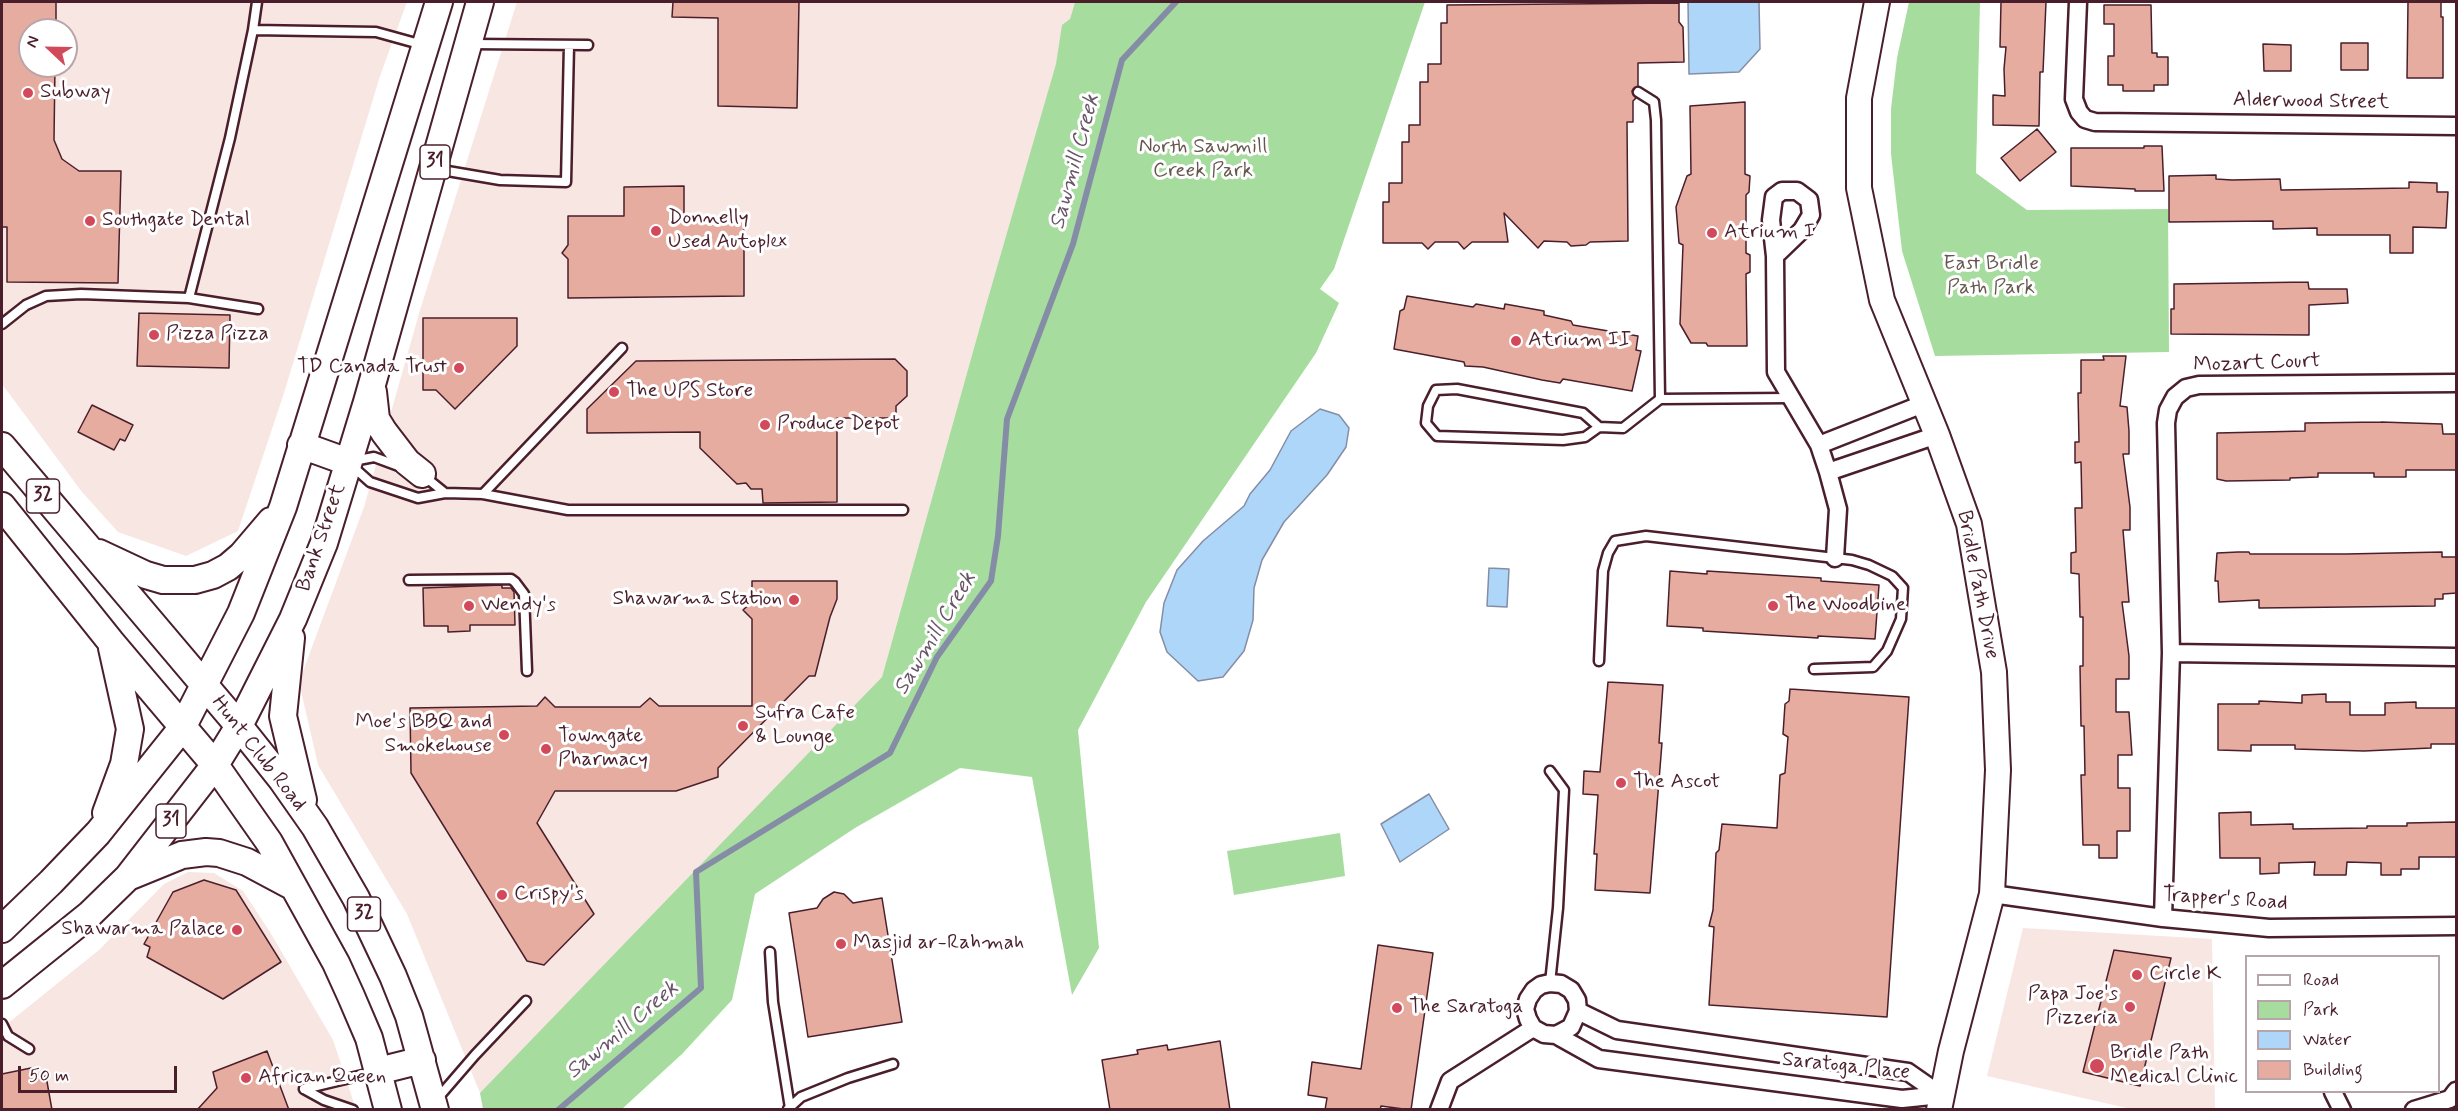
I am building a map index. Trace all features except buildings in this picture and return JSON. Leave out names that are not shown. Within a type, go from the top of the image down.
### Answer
[{"type":"main road","name":"31","points":[[2,929],[98,833],[182,728],[241,613],[283,507],[440,2]]},
{"type":"main road","name":"Bank Street","points":[[2,985],[89,915],[128,877],[215,765],[239,726],[294,619],[324,543],[480,2]]},
{"type":"main road","points":[[427,46],[466,51]]},
{"type":"main road","points":[[372,382],[376,419],[390,442],[407,462],[422,474]]},
{"type":"main road","points":[[301,445],[348,462]]},
{"type":"main road","name":"Hunt Club Road","points":[[2,446],[239,726],[282,780],[332,853],[374,936],[409,1016],[434,1107]]},
{"type":"main road","name":"Hunt Club Road","points":[[2,506],[111,642],[215,765],[269,842],[336,963],[369,1038],[388,1110]]},
{"type":"main road","points":[[86,546],[146,576],[177,581],[201,579],[228,567],[242,555],[283,507]]},
{"type":"main road","points":[[294,619],[283,716],[308,818]]},
{"type":"main road","points":[[98,833],[117,786],[130,729],[111,642]]},
{"type":"main road","points":[[128,877],[182,855],[206,852],[219,853],[248,862],[292,886]]},
{"type":"main road","points":[[378,1071],[422,1060]]},
{"type":"street","name":"Bridle Path Drive","points":[[1877,2],[1859,98],[1859,188],[1882,300],[1937,435],[1970,524],[1994,672],[1998,770],[1992,894],[1940,1102]]},
{"type":"street","name":"Alderwood Street","points":[[2078,2],[2074,99],[2085,120],[2095,122],[2457,126]]},
{"type":"street","points":[[1775,256],[1776,372],[1819,445],[1828,472],[1838,509],[1835,558]]},
{"type":"street","name":"Mozart Court","points":[[2163,918],[2171,653],[2166,423],[2168,410],[2175,397],[2186,388],[2199,385],[2457,383]]},
{"type":"street","points":[[1819,445],[1923,404]]},
{"type":"street","points":[[1828,472],[1937,435]]},
{"type":"street","points":[[2171,653],[2457,657]]},
{"type":"street","name":"Trapper's Road","points":[[1992,894],[2163,918],[2269,928],[2457,926]]},
{"type":"street","points":[[1550,983],[1561,984],[1570,990],[1577,1000],[1578,1011],[1571,1027],[1556,1035],[1544,1034],[1533,1028],[1526,1009],[1528,999],[1541,985],[1550,983]]},
{"type":"street","name":"Saratoga Place","points":[[1578,1011],[1617,1030],[1908,1072],[1940,1102]]},
{"type":"street","points":[[1439,1110],[1450,1081],[1533,1028]]},
{"type":"street","name":"Saratoga Place","points":[[1556,1035],[1599,1059],[1940,1102]]},
{"type":"street","points":[[2414,1110],[2450,1099],[2457,1091]]},
{"type":"street","points":[[2334,1093],[2342,1110]]},
{"type":"lane","points":[[189,298],[230,138],[253,30],[256,2]]},
{"type":"lane","points":[[253,30],[376,32],[427,46]]},
{"type":"lane","points":[[433,168],[500,180],[566,182],[569,45]]},
{"type":"lane","points":[[466,51],[588,45]]},
{"type":"lane","points":[[1638,92],[1654,102],[1656,120],[1660,399]]},
{"type":"lane","points":[[2,324],[26,305],[46,296],[81,294],[189,298],[258,309]]},
{"type":"lane","points":[[483,494],[622,348]]},
{"type":"lane","points":[[1599,427],[1583,413],[1457,389],[1436,390],[1428,406],[1426,423],[1437,436],[1563,440],[1585,436],[1599,427],[1623,428],[1660,399],[1790,398]]},
{"type":"lane","points":[[348,462],[374,457],[422,474],[445,493]]},
{"type":"lane","points":[[348,462],[370,482],[418,498],[445,493],[483,494],[568,510],[903,510]]},
{"type":"lane","points":[[1599,661],[1603,571],[1608,553],[1615,541],[1646,536],[1835,558],[1869,565],[1892,576],[1903,588],[1901,619],[1887,651],[1873,667],[1814,669]]},
{"type":"lane","points":[[409,580],[511,579],[515,582],[524,594],[527,671]]},
{"type":"lane","points":[[1550,771],[1564,790],[1558,908],[1550,983]]},
{"type":"lane","points":[[770,952],[773,1002],[789,1108],[807,1095],[848,1078],[893,1064]]},
{"type":"lane","points":[[434,1107],[475,1055],[526,1001]]},
{"type":"lane","points":[[2,1024],[8,1036],[29,1049]]},
{"type":"lane","points":[[353,1110],[324,1100],[304,1089],[378,1071]]},
{"type":"shaded area","points":[[2,2],[407,2],[380,76],[284,393],[238,531],[186,556],[118,532],[82,492],[2,384]]},
{"type":"shaded area","points":[[517,2],[1075,2],[986,305],[882,677],[572,1014],[480,1093],[407,914],[318,765],[299,682],[364,507],[420,310]]},
{"type":"shaded area","points":[[188,872],[214,873],[243,891],[270,932],[333,1040],[356,1109],[2,1110],[2,1028],[99,950],[164,884]]},
{"type":"shaded area","points":[[2023,928],[2212,939],[2215,1109],[2131,1109],[1987,1076]]},
{"type":"green space","name":"North Sawmill Creek Park","points":[[1075,2],[1425,2],[1334,269],[1320,289],[1339,303],[1316,353],[1146,602],[1078,730],[1099,948],[1072,995],[1032,777],[960,768],[855,828],[755,894],[732,1000],[682,1054],[622,1109],[483,1109],[480,1093],[882,677],[1056,64],[1062,25],[1070,19]]},
{"type":"green space","name":"East Bridle Path Park","points":[[1909,2],[1980,2],[1976,173],[2027,210],[2168,209],[2169,352],[1935,356],[1902,251],[1891,154],[1891,109],[1897,58]]},
{"type":"green space","points":[[1340,833],[1345,876],[1234,895],[1227,851]]},
{"type":"water","points":[[1688,2],[1759,2],[1760,49],[1739,72],[1689,74]]},
{"type":"water","points":[[1320,409],[1339,415],[1349,428],[1346,447],[1327,475],[1284,522],[1262,560],[1254,588],[1253,620],[1244,651],[1223,677],[1198,681],[1167,652],[1160,632],[1164,603],[1177,570],[1203,541],[1244,506],[1250,494],[1270,470],[1291,431]]},
{"type":"water","points":[[1489,568],[1509,569],[1507,607],[1487,606]]},
{"type":"water","points":[[1429,794],[1449,829],[1400,862],[1381,824]]},
{"type":"waterway","name":"Sawmill Creek","points":[[558,1110],[701,988],[696,872],[890,753],[937,657],[991,581],[998,536],[1007,419],[1073,244],[1122,60],[1176,2]]},
{"type":"place","name":"Subway","points":[[28,93]]},
{"type":"place","name":"Southgate Dental","points":[[90,221]]},
{"type":"place","name":"Donnelly Used Autoplex","points":[[656,231]]},
{"type":"place","name":"Atrium I","points":[[1712,233]]},
{"type":"place","name":"Pizza Pizza","points":[[154,335]]},
{"type":"place","name":"Atrium II","points":[[1516,341]]},
{"type":"place","name":"TD Canada Trust","points":[[459,368]]},
{"type":"place","name":"The UPS Store","points":[[614,392]]},
{"type":"place","name":"Produce Depot","points":[[765,425]]},
{"type":"place","name":"Shawarma Station","points":[[794,600]]},
{"type":"place","name":"Wendy's","points":[[469,606]]},
{"type":"place","name":"The Woodbine","points":[[1773,606]]},
{"type":"place","name":"Sufra Cafe & Lounge","points":[[743,726]]},
{"type":"place","name":"Moe's BBQ and Smokehouse","points":[[504,735]]},
{"type":"place","name":"Towngate Pharmacy","points":[[546,749]]},
{"type":"place","name":"The Ascot","points":[[1621,783]]},
{"type":"place","name":"Crispy's","points":[[502,895]]},
{"type":"place","name":"Shawarma Palace","points":[[237,930]]},
{"type":"place","name":"Masjid ar-Rahmah","points":[[841,944]]},
{"type":"place","name":"Circle K","points":[[2137,975]]},
{"type":"place","name":"Papa Joe's Pizzeria","points":[[2130,1007]]},
{"type":"place","name":"The Saratoga","points":[[1397,1008]]},
{"type":"place","name":"Bridle Path Medical Clinic","points":[[2097,1066]]},
{"type":"place","name":"African Queen","points":[[246,1078]]}]
